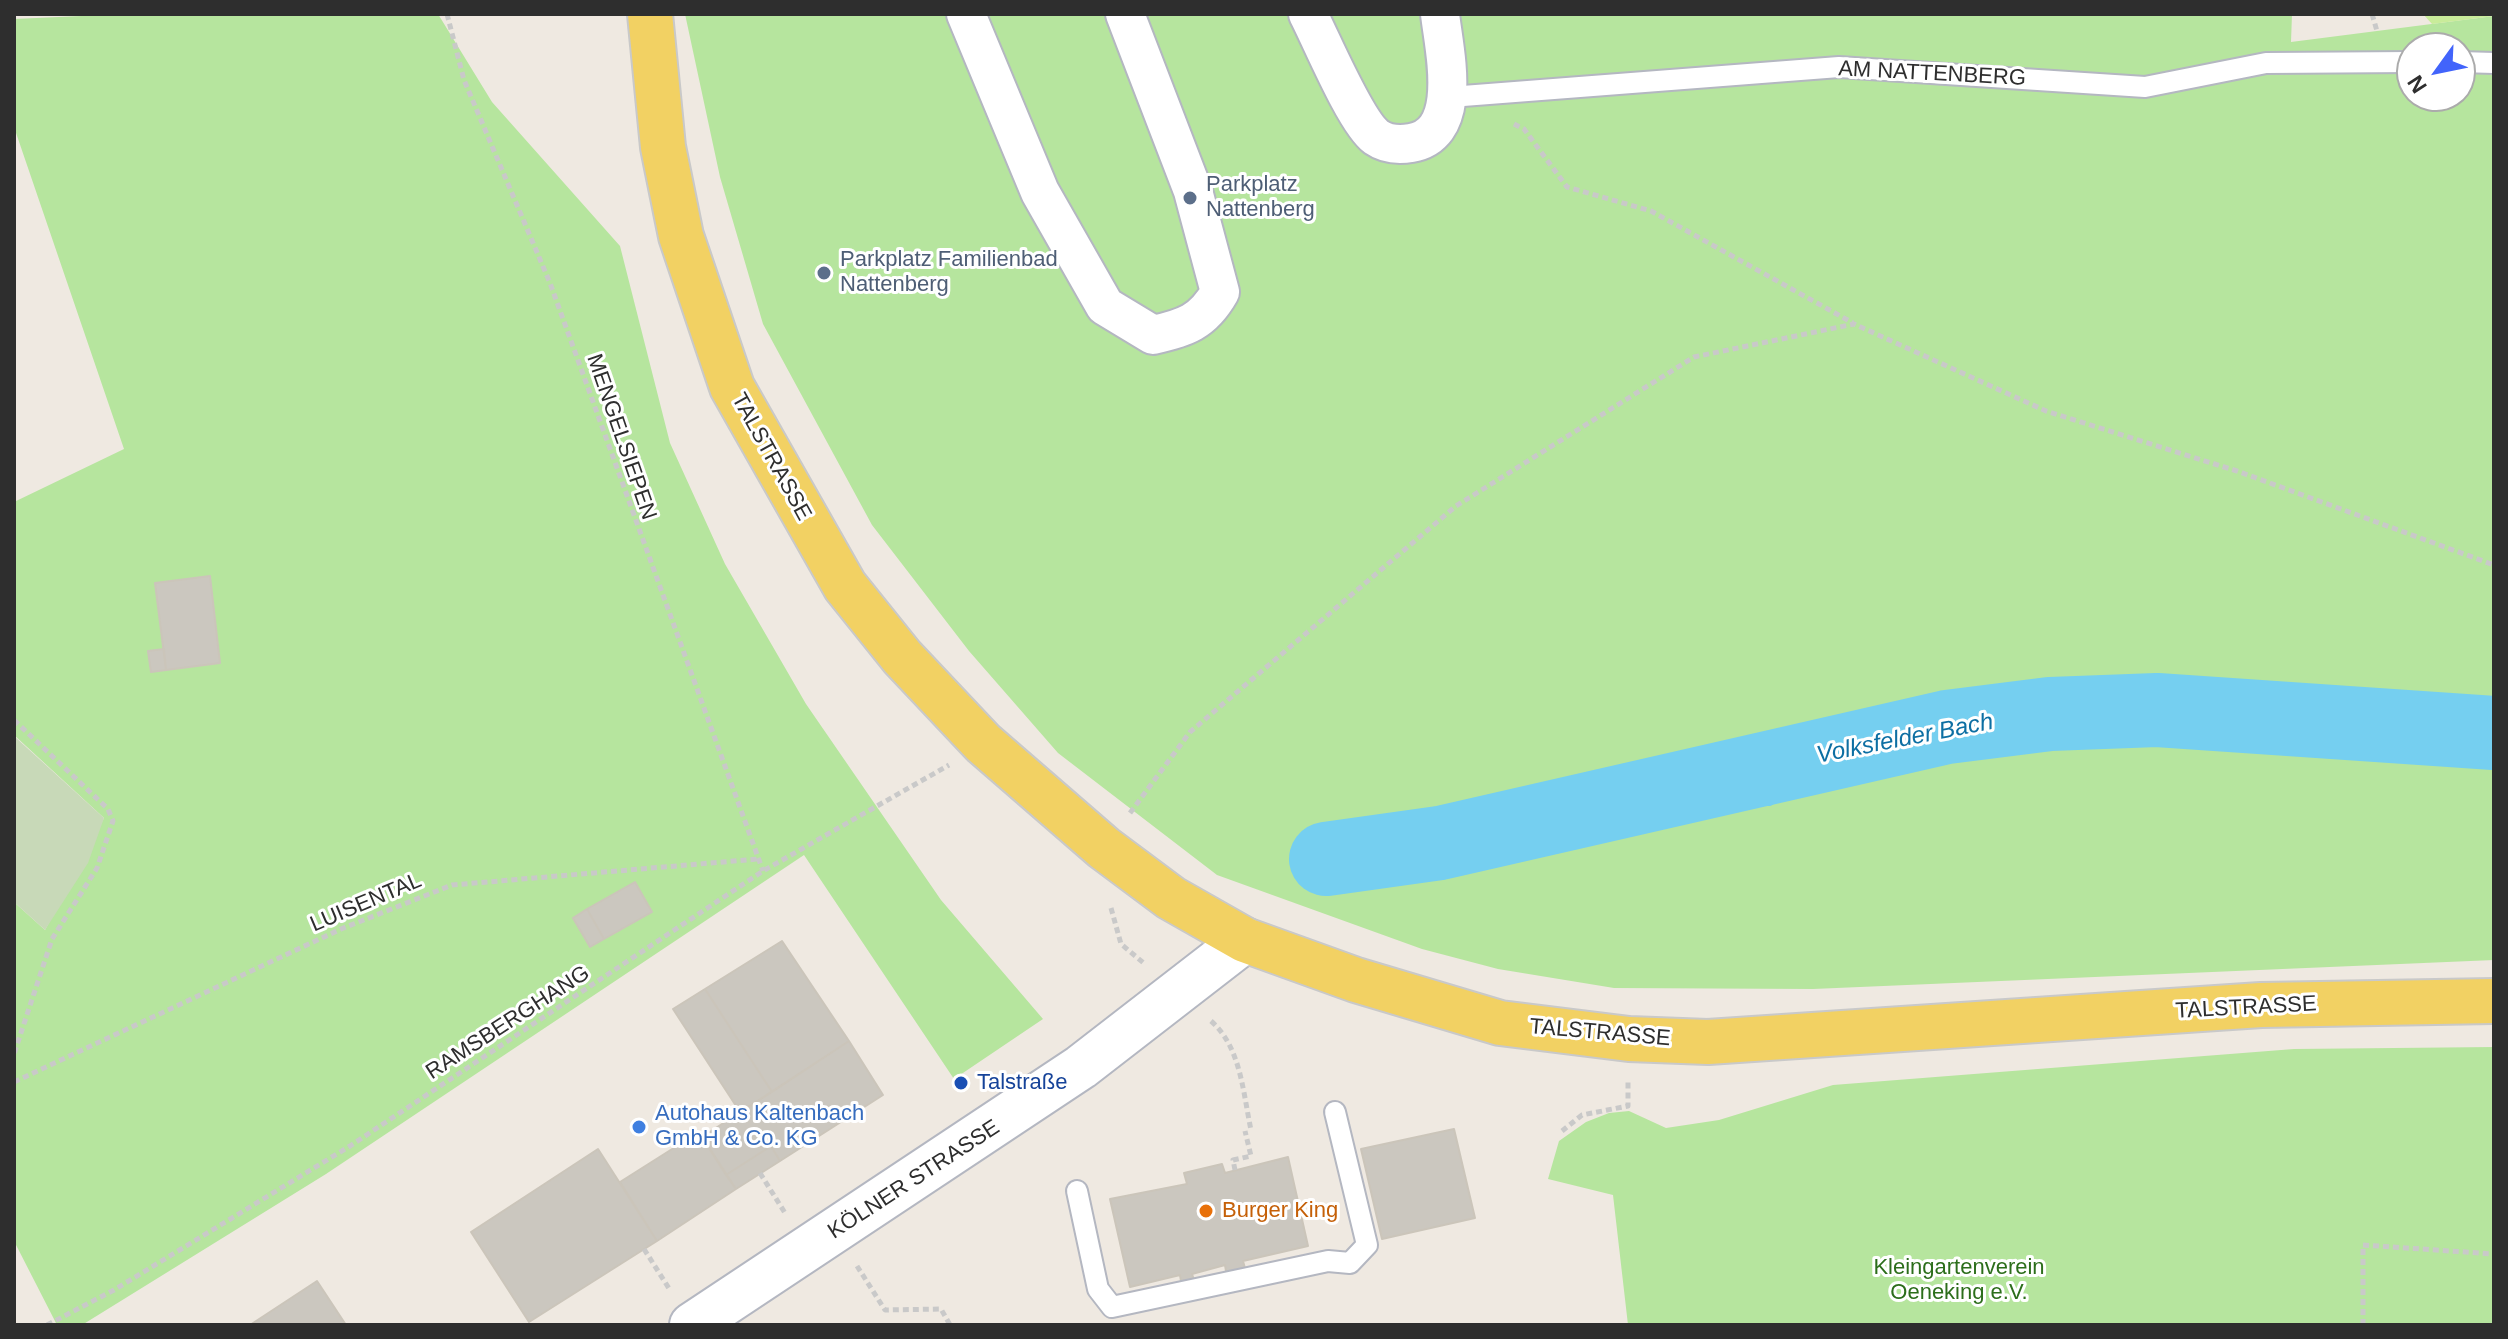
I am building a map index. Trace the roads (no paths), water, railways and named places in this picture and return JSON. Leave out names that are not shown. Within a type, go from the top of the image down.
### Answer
[{"type":"main road","name":"TALSTRASSE","points":[[650,14],[663,147],[681,236],[732,387],[845,586],[902,657],[964,761],[1104,848],[1171,898],[1245,940],[1415,1000],[1500,1023],[1629,1039],[1708,1042],[2261,1005],[2494,1001]]},
{"type":"main road","name":"KÖLNER STRASSE","points":[[692,1325],[1081,1067],[1245,940]]},
{"type":"street","points":[[966,14],[1040,192],[1105,306],[1153,335],[1188,327],[1208,312],[1220,292],[1193,191],[1125,14]]},
{"type":"street","points":[[1308,14],[1355,106],[1376,136],[1398,145],[1419,141],[1437,125],[1450,97],[1440,14]]},
{"type":"lane","name":"AM NATTENBERG","points":[[1450,97],[1839,67],[2145,87],[2266,63],[2396,62]]},
{"type":"lane","points":[[1077,1191],[1098,1289],[1112,1307],[1328,1261],[1350,1263],[1367,1245],[1335,1112]]},
{"type":"waterway","name":"Volksfelder Bach","points":[[1326,859],[1440,843],[1947,727],[2050,714],[2157,710],[2494,733]]},
{"type":"waterway","points":[[1769,800],[1829,753]]},
{"type":"place","name":"Parkplatz Nattenberg","points":[[1190,198]]},
{"type":"place","name":"Parkplatz Familienbad Nattenberg","points":[[824,273]]},
{"type":"place","name":"Talstraße","points":[[961,1083]]},
{"type":"place","name":"Autohaus Kaltenbach GmbH & Co. KG","points":[[639,1127]]},
{"type":"place","name":"Burger King","points":[[1206,1211]]},
{"type":"park label","name":"Kleingartenverein Oeneking e.V.","points":[[1959,1280]]}]
